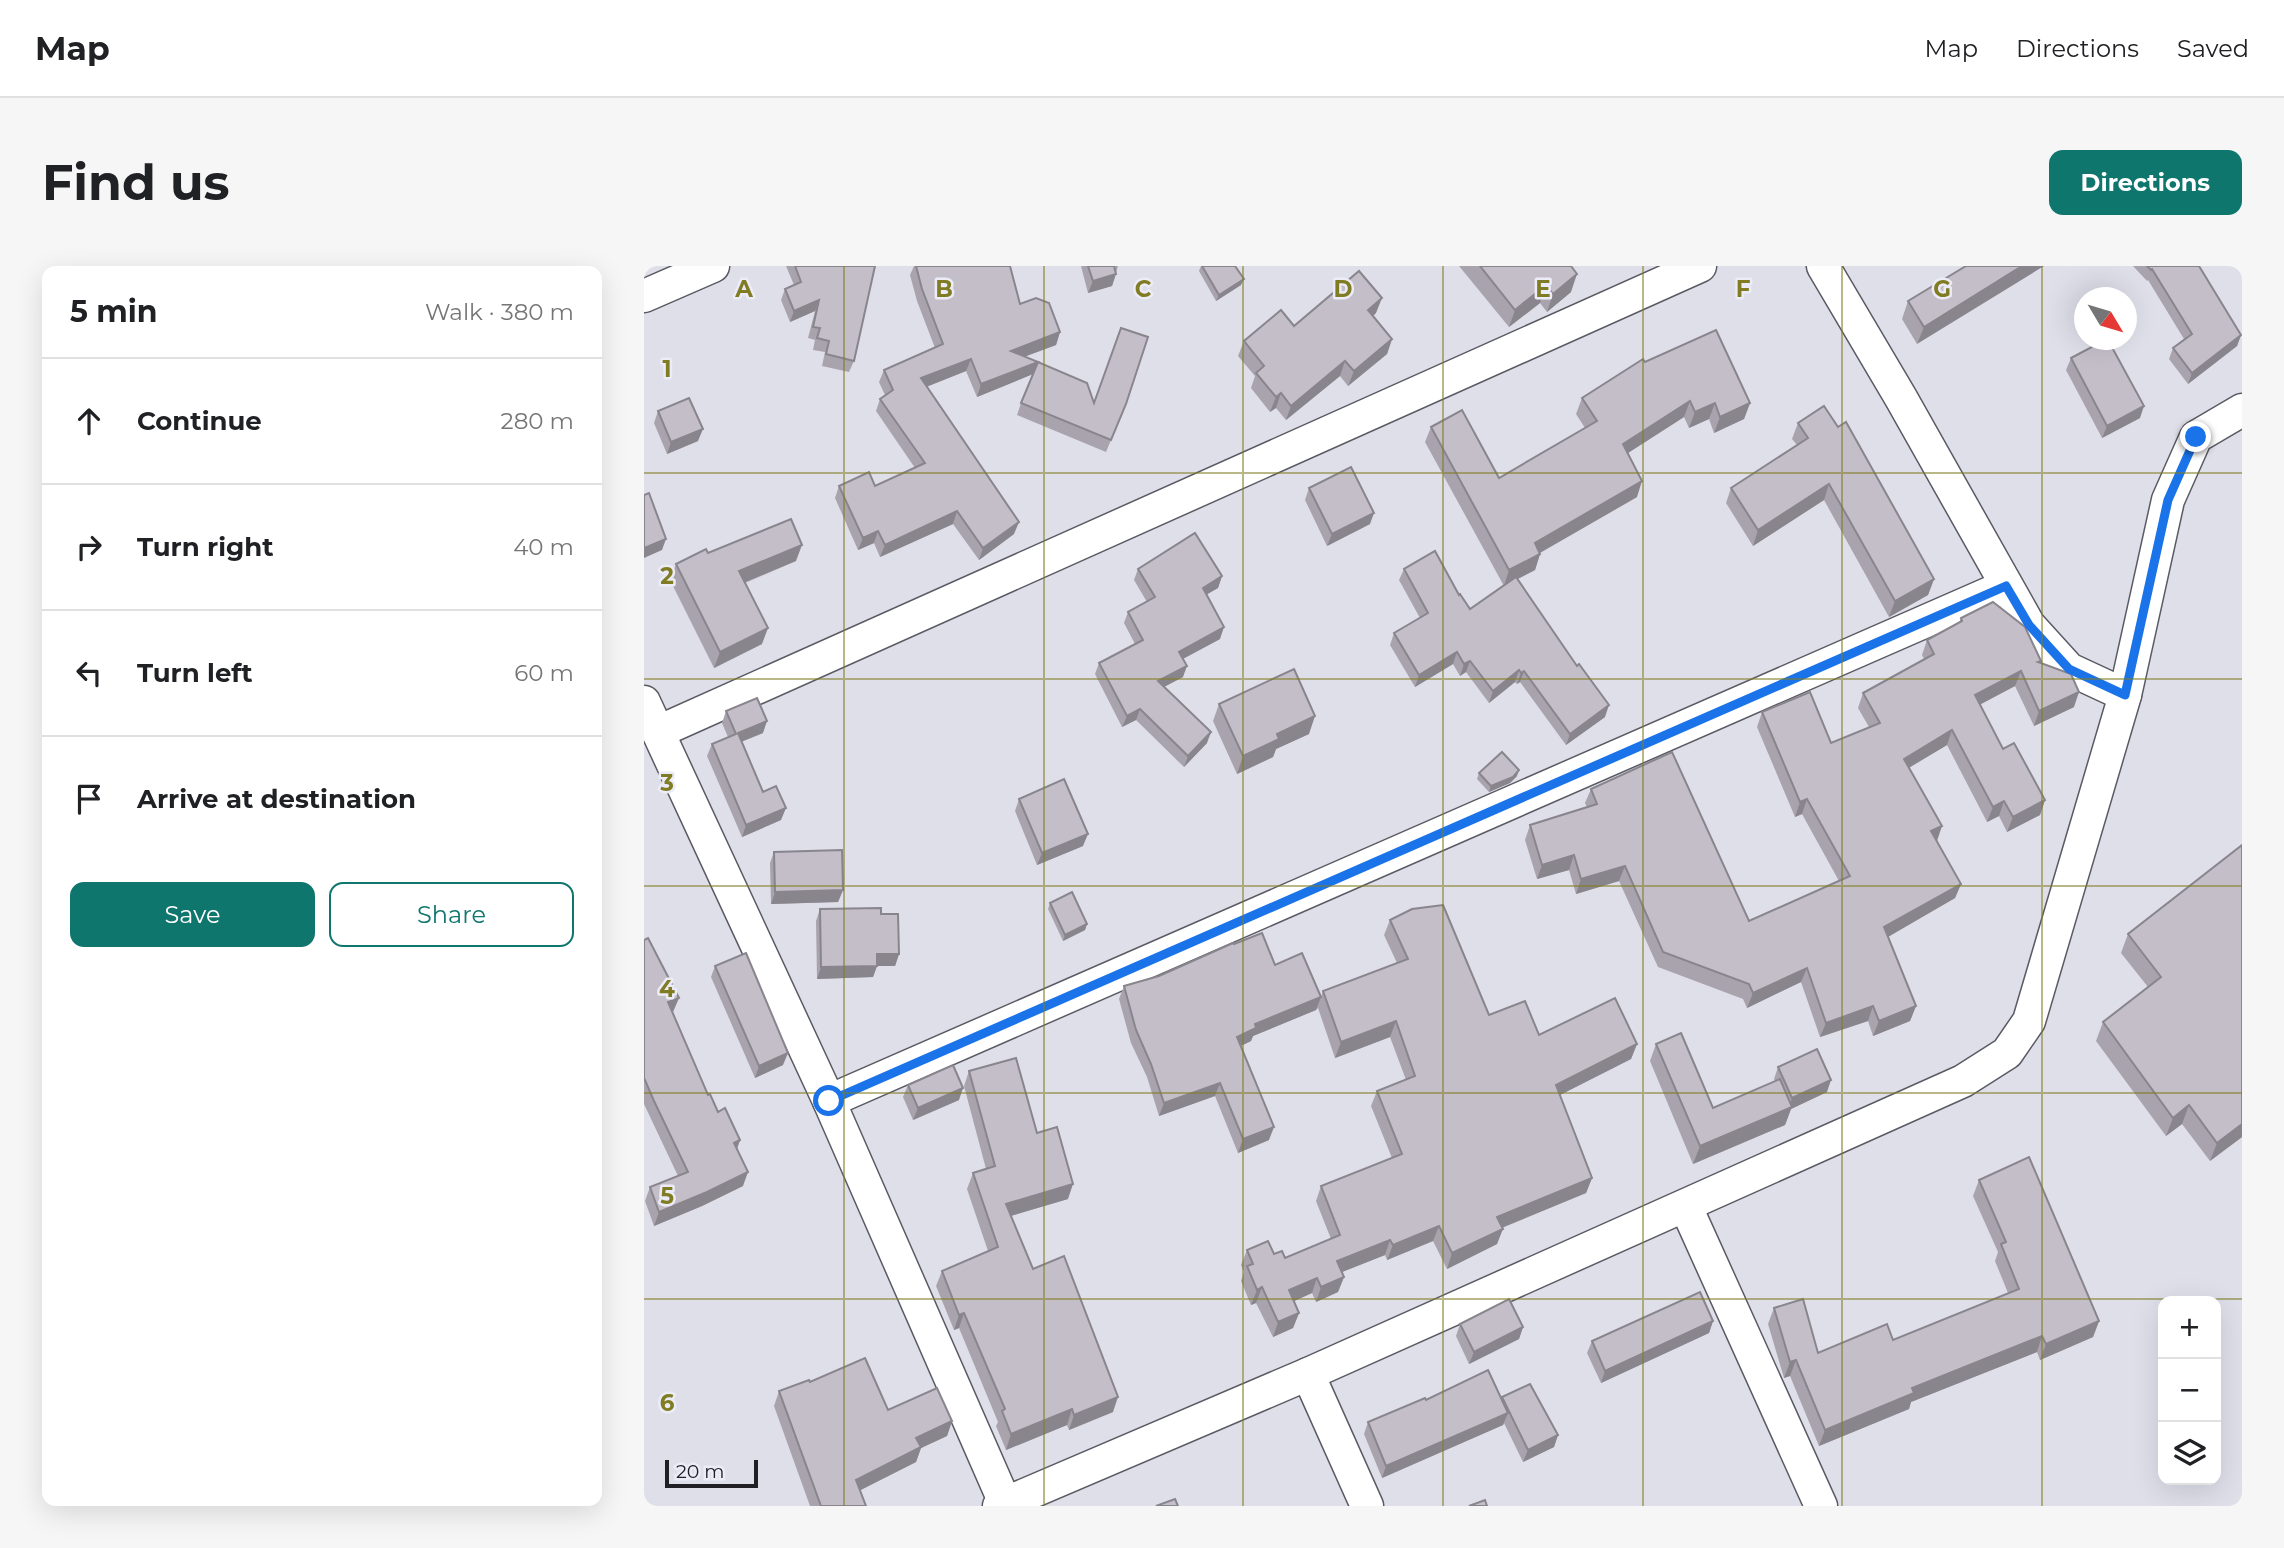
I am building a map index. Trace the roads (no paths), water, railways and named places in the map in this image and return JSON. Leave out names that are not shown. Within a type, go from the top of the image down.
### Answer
[{"type":"street","points":[[644,296],[713,266]]},
{"type":"street","points":[[658,732],[1700,266]]},
{"type":"street","points":[[1823,266],[2029,625],[2069,669],[2125,695]]},
{"type":"street","points":[[644,702],[829,1101],[1002,1505],[1308,1374],[1686,1207],[1963,1081],[2007,1053],[2029,1021],[2125,695],[2168,500],[2196,437],[2242,410]]},
{"type":"street","points":[[829,1101],[2006,586]]},
{"type":"street","points":[[1686,1207],[1821,1506]]},
{"type":"street","points":[[1308,1374],[1367,1506]]}]
